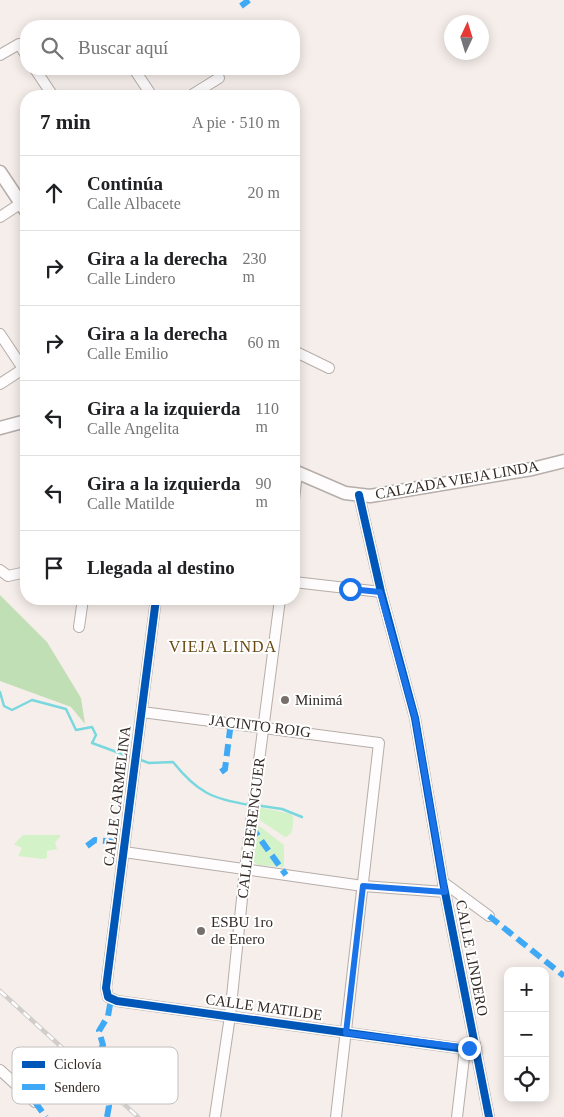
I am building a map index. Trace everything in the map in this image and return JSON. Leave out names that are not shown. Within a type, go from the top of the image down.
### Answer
[{"type":"street","points":[[0,55],[19,44],[20,46]]},
{"type":"street","points":[[39,75],[49,90]]},
{"type":"street","points":[[138,75],[148,90]]},
{"type":"street","points":[[200,90],[219,78]]},
{"type":"street","points":[[0,172],[20,198]]},
{"type":"street","points":[[0,217],[20,207]]},
{"type":"street","points":[[0,334],[20,362]]},
{"type":"street","points":[[300,354],[328,368]]},
{"type":"street","points":[[0,384],[20,372]]},
{"type":"street","points":[[0,428],[20,423]]},
{"type":"street","name":"CALZADA VIEJA LINDA","points":[[300,474],[334,490],[359,496],[383,495],[532,469],[564,461]]},
{"type":"street","name":"CALLE LINDERO","points":[[359,496],[380,592],[415,718],[470,1047],[488,1117]]},
{"type":"street","points":[[2,572],[11,576],[20,574]]},
{"type":"street","points":[[300,583],[380,592]]},
{"type":"street","points":[[79,627],[82,605]]},
{"type":"street","name":"CALLE CARMELINA","points":[[108,997],[106,988],[155,605]]},
{"type":"street","name":"CALLE BERENGUER","points":[[214,1117],[230,1016],[246,868],[279,605]]},
{"type":"street","name":"JACINTO ROIG","points":[[142,712],[264,726],[379,743],[363,886]]},
{"type":"street","points":[[124,852],[363,886],[445,892]]},
{"type":"street","points":[[443,882],[489,916]]},
{"type":"street","points":[[336,1117],[363,886]]},
{"type":"street","name":"CALLE MATILDE","points":[[108,997],[117,1000],[346,1033],[470,1047]]},
{"type":"street","points":[[456,1117],[470,1047]]},
{"type":"street","points":[[0,1070],[12,1081]]},
{"type":"green space","points":[[0,595],[47,642],[81,698],[85,724],[71,707],[0,681]]},
{"type":"green space","points":[[259,807],[291,814],[293,823],[290,834],[285,837],[258,819]]},
{"type":"green space","points":[[258,825],[284,845],[284,867],[258,865],[253,861]]},
{"type":"green space","points":[[23,835],[60,835],[60,837],[55,842],[57,849],[47,851],[47,858],[43,859],[18,856],[22,848],[14,844]]},
{"type":"waterway","points":[[0,692],[4,706],[12,710],[32,700],[66,709],[76,730],[92,727],[96,735],[92,743],[133,758]]},
{"type":"waterway","points":[[138,759],[149,763],[173,762],[190,781],[206,792],[225,800],[250,805]]},
{"type":"waterway","points":[[255,805],[282,809],[302,817]]},
{"type":"railway","points":[[0,991],[61,1047]]},
{"type":"railway","points":[[124,1104],[138,1117]]},
{"type":"marked path","points":[[241,6],[249,0]]},
{"type":"marked path","points":[[221,772],[225,769],[231,722]]},
{"type":"marked path","points":[[251,826],[286,875]]},
{"type":"marked path","points":[[87,846],[95,840],[125,843]]},
{"type":"marked path","points":[[489,916],[564,976]]},
{"type":"marked path","points":[[102,1047],[99,1031],[108,1016],[111,999]]},
{"type":"marked path","points":[[36,1104],[46,1117]]},
{"type":"marked path","points":[[107,1117],[108,1104]]},
{"type":"cycle path","points":[[359,495],[381,592],[415,718],[443,882],[489,1117]]},
{"type":"cycle path","points":[[155,605],[106,988],[108,997],[117,1001],[465,1049],[475,1045]]},
{"type":"place","name":"Minimá","points":[[285,700]]},
{"type":"place","name":"ESBU 1ro de Enero","points":[[201,931]]},
{"type":"district","name":"VIEJA LINDA","points":[[223,646]]},
{"type":"route","points":[[350,589],[380,592],[415,718],[445,892],[363,886],[346,1033],[469,1048]]}]
